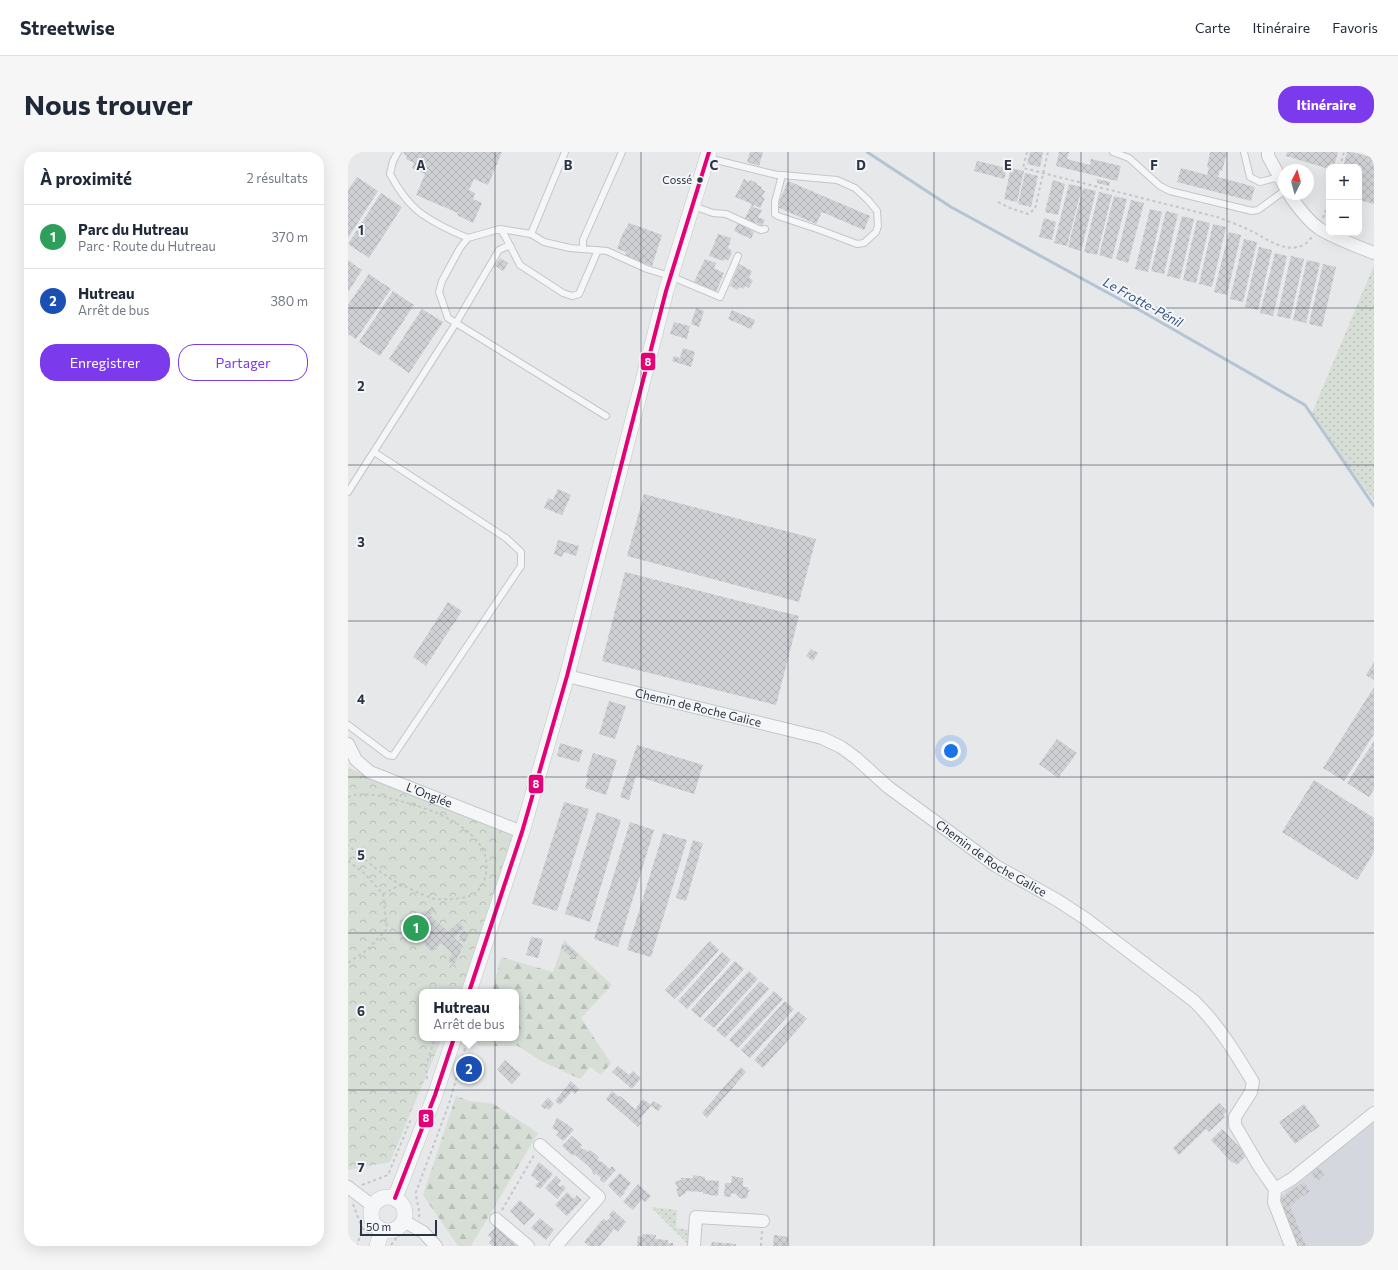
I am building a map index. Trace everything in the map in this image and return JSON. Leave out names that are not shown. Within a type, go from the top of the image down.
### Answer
[{"type":"street","points":[[1268,152],[1278,173]]},
{"type":"street","points":[[470,989],[522,832],[567,676],[670,276],[708,155]]},
{"type":"street","points":[[1294,200],[1304,213],[1320,228],[1349,243],[1374,253]]},
{"type":"street","name":"Chemin de Roche Galice","points":[[567,676],[822,738],[841,747],[856,758],[888,787],[991,863],[1057,900],[1086,919],[1203,1010],[1234,1053],[1253,1082],[1251,1092],[1235,1117],[1235,1125],[1259,1166],[1275,1189]]},
{"type":"street","name":"L'Onglée","points":[[348,744],[356,760],[370,772],[522,832]]},
{"type":"street","points":[[395,1198],[435,1094],[453,1041]]},
{"type":"street","points":[[1291,1246],[1274,1202],[1275,1189],[1292,1179],[1374,1113]]},
{"type":"street","points":[[540,1145],[599,1197],[556,1246]]},
{"type":"street","points":[[348,1187],[373,1206]]},
{"type":"street","points":[[408,1224],[397,1229],[387,1231],[382,1230],[377,1227],[372,1217],[371,1211],[373,1206],[380,1199],[390,1197],[400,1201],[405,1210],[408,1224],[423,1232],[436,1246]]},
{"type":"street","points":[[694,1246],[696,1217],[763,1221]]},
{"type":"street","points":[[496,1218],[528,1246]]},
{"type":"street","points":[[377,1246],[382,1230]]},
{"type":"lane","points":[[398,152],[393,161],[390,174],[397,186],[418,211],[442,227],[468,238]]},
{"type":"lane","points":[[531,234],[565,152]]},
{"type":"lane","points":[[583,249],[583,240],[622,152]]},
{"type":"lane","points":[[1113,152],[1128,158],[1160,186],[1170,192],[1252,211],[1258,210],[1278,195]]},
{"type":"lane","points":[[1244,152],[1250,177],[1260,182],[1278,181]]},
{"type":"lane","points":[[708,155],[782,175],[837,180],[855,188],[877,211],[878,224],[876,232],[864,243],[856,244],[778,216],[775,214],[774,208],[782,175]]},
{"type":"lane","points":[[692,206],[726,214],[761,230],[764,229]]},
{"type":"lane","points":[[500,229],[510,244],[520,265],[563,294],[572,296],[579,294],[598,250]]},
{"type":"lane","points":[[606,416],[448,318],[439,292],[442,281],[460,248],[468,238],[500,229],[531,234],[544,242],[570,248],[606,251],[647,269],[670,276],[720,297],[738,256]]},
{"type":"lane","points":[[348,492],[456,323],[500,250],[510,244]]},
{"type":"lane","points":[[348,724],[388,755],[392,756],[521,566],[521,552],[506,538],[374,452]]},
{"type":"path","points":[[1027,152],[1023,168],[1221,218],[1248,229],[1275,244],[1285,247],[1295,247],[1305,244],[1320,228],[1326,211]]},
{"type":"path","points":[[998,202],[1028,214],[1035,210],[1048,152]]},
{"type":"path","points":[[1341,164],[1344,152]]},
{"type":"path","points":[[348,797],[356,794],[376,795],[417,805],[441,814],[462,827],[480,845],[487,861],[485,881],[474,894],[463,898],[434,899],[400,885],[366,861],[348,845]]},
{"type":"path","points":[[348,861],[364,873],[383,894],[387,929],[367,950],[348,963]]},
{"type":"path","points":[[383,894],[400,885]]},
{"type":"path","points":[[427,1081],[426,1066],[434,1041]]},
{"type":"path","points":[[390,1246],[408,1224],[419,1217],[420,1211],[416,1202],[416,1192],[449,1104],[467,1041]]},
{"type":"path","points":[[390,1169],[413,1113]]},
{"type":"path","points":[[496,1218],[540,1145]]},
{"type":"path","points":[[761,1246],[763,1221]]},
{"type":"shaded area","points":[[1374,1121],[1374,1246],[1291,1246],[1274,1201]]},
{"type":"green space","points":[[1374,265],[1374,500],[1356,477],[1312,413]]},
{"type":"green space","points":[[348,768],[515,832],[470,971],[462,989],[419,989],[419,1041],[441,1041],[390,1162],[348,1170]]},
{"type":"green space","points":[[564,940],[612,985],[581,1018],[611,1063],[601,1075],[590,1067],[580,1079],[539,1060],[518,1046],[477,1046],[478,1041],[519,1041],[519,989],[493,989],[501,957],[553,972]]},
{"type":"green space","points":[[456,1096],[470,1101],[494,1104],[538,1133],[471,1246],[458,1246],[423,1195]]},
{"type":"green space","points":[[651,1207],[677,1210],[676,1228],[691,1230],[689,1245]]},
{"type":"building","points":[[404,152],[502,152],[488,185],[474,179],[469,190],[475,193],[473,199],[482,203],[473,223],[457,215],[458,213],[416,195],[425,174],[412,168],[414,163],[406,159],[407,156],[403,154]]},
{"type":"building","points":[[750,152],[763,152],[759,166],[747,162]]},
{"type":"building","points":[[1030,152],[1043,152],[1040,167],[1027,164]]},
{"type":"building","points":[[1059,152],[1069,152],[1067,159],[1090,165],[1091,159],[1121,166],[1117,181],[1056,166]]},
{"type":"building","points":[[1210,152],[1227,152],[1222,171],[1220,170],[1218,177],[1255,187],[1251,201],[1177,182],[1181,168],[1207,175]]},
{"type":"building","points":[[1287,152],[1338,152],[1335,164],[1326,164],[1326,168],[1286,156]]},
{"type":"building","points":[[1347,152],[1374,158],[1374,204],[1362,201],[1362,164],[1344,164]]},
{"type":"building","points":[[977,161],[1007,168],[1004,179],[974,171]]},
{"type":"building","points":[[1011,168],[1024,171],[1017,202],[1004,199]]},
{"type":"building","points":[[1025,173],[1038,176],[1031,207],[1018,204]]},
{"type":"building","points":[[357,177],[378,191],[348,238],[348,190]]},
{"type":"building","points":[[744,179],[749,182],[750,180],[757,183],[756,184],[762,187],[761,189],[765,191],[762,197],[765,198],[760,208],[754,205],[753,207],[762,210],[758,217],[765,220],[762,226],[756,222],[754,225],[744,220],[752,204],[735,197]]},
{"type":"building","points":[[1097,179],[1110,182],[1109,186],[1097,183]]},
{"type":"building","points":[[1053,180],[1065,184],[1058,215],[1045,212]]},
{"type":"building","points":[[788,181],[870,216],[864,230],[822,212],[816,224],[777,207]]},
{"type":"building","points":[[1069,184],[1082,187],[1067,246],[1054,243]]},
{"type":"building","points":[[1083,188],[1096,191],[1081,251],[1068,247]]},
{"type":"building","points":[[1099,192],[1112,195],[1097,255],[1084,252]]},
{"type":"building","points":[[381,193],[402,207],[369,258],[348,244]]},
{"type":"building","points":[[1114,196],[1127,199],[1112,259],[1099,255]]},
{"type":"building","points":[[1131,200],[1144,203],[1128,263],[1116,259]]},
{"type":"building","points":[[1150,209],[1162,212],[1148,272],[1135,269]]},
{"type":"building","points":[[1166,211],[1178,214],[1164,274],[1151,271]]},
{"type":"building","points":[[1182,216],[1194,219],[1180,279],[1167,276]]},
{"type":"building","points":[[1044,218],[1056,222],[1052,240],[1039,237]]},
{"type":"building","points":[[1197,220],[1210,223],[1196,283],[1183,280]]},
{"type":"building","points":[[629,223],[662,235],[652,266],[625,257],[626,252],[617,249],[622,235]]},
{"type":"building","points":[[738,223],[754,232],[751,239],[734,231]]},
{"type":"building","points":[[1213,224],[1226,227],[1212,287],[1199,284]]},
{"type":"building","points":[[1229,232],[1241,235],[1227,295],[1214,292]]},
{"type":"building","points":[[718,234],[731,238],[728,248],[732,251],[728,260],[725,259],[724,261],[709,256]]},
{"type":"building","points":[[1244,239],[1257,242],[1243,302],[1230,299]]},
{"type":"building","points":[[1259,247],[1272,250],[1258,310],[1245,307]]},
{"type":"building","points":[[1275,253],[1287,256],[1273,316],[1260,313]]},
{"type":"building","points":[[1291,256],[1304,259],[1290,319],[1277,316]]},
{"type":"building","points":[[500,258],[508,263],[503,271],[495,266]]},
{"type":"building","points":[[705,259],[716,263],[714,268],[724,273],[716,292],[694,282]]},
{"type":"building","points":[[348,260],[362,270],[348,292]]},
{"type":"building","points":[[1307,260],[1320,263],[1306,323],[1293,320]]},
{"type":"building","points":[[739,264],[752,271],[749,278],[753,280],[749,288],[745,286],[744,289],[739,287],[738,290],[730,286]]},
{"type":"building","points":[[1323,264],[1336,267],[1322,327],[1309,324]]},
{"type":"building","points":[[369,274],[391,289],[356,339],[348,334],[348,305]]},
{"type":"building","points":[[393,291],[414,305],[380,356],[359,342]]},
{"type":"building","points":[[696,308],[704,311],[699,327],[691,324]]},
{"type":"building","points":[[422,309],[443,322],[409,373],[389,359]]},
{"type":"building","points":[[732,310],[755,320],[751,329],[728,319]]},
{"type":"building","points":[[674,322],[690,326],[687,339],[670,334]]},
{"type":"building","points":[[683,348],[695,352],[691,367],[672,361],[674,356],[680,358]]},
{"type":"building","points":[[558,489],[571,495],[562,515],[544,508],[548,498],[553,500]]},
{"type":"building","points":[[644,494],[816,539],[799,602],[627,556]]},
{"type":"building","points":[[558,540],[579,546],[576,556],[564,552],[562,557],[554,554]]},
{"type":"building","points":[[625,572],[799,616],[776,705],[602,661]]},
{"type":"building","points":[[448,602],[462,611],[426,666],[413,657]]},
{"type":"building","points":[[811,649],[818,653],[813,661],[806,656]]},
{"type":"building","points":[[1374,662],[1374,680],[1366,675]]},
{"type":"building","points":[[1374,687],[1374,734],[1344,781],[1323,768]]},
{"type":"building","points":[[609,701],[626,706],[615,739],[599,734]]},
{"type":"building","points":[[1057,739],[1077,753],[1058,778],[1039,764]]},
{"type":"building","points":[[1374,741],[1374,789],[1369,797],[1347,783]]},
{"type":"building","points":[[560,743],[583,750],[579,762],[557,756]]},
{"type":"building","points":[[637,745],[703,765],[694,794],[636,776],[629,800],[620,797]]},
{"type":"building","points":[[593,753],[617,760],[606,795],[585,788],[588,777],[586,777]]},
{"type":"building","points":[[1314,780],[1374,818],[1374,852],[1357,880],[1282,832]]},
{"type":"building","points":[[564,802],[589,809],[557,911],[532,904]]},
{"type":"building","points":[[597,812],[621,820],[590,922],[565,914]]},
{"type":"building","points":[[630,822],[654,830],[618,947],[594,939]]},
{"type":"building","points":[[663,833],[687,840],[651,957],[627,950]]},
{"type":"building","points":[[693,840],[703,843],[686,901],[676,898]]},
{"type":"building","points":[[432,907],[435,910],[430,915],[448,932],[459,922],[464,928],[454,938],[463,946],[454,965],[448,961],[452,953],[441,943],[432,952],[407,927],[409,925],[408,924],[411,924],[417,916],[418,917],[425,910],[427,912]]},
{"type":"building","points":[[464,931],[468,935],[464,943],[459,937]]},
{"type":"building","points":[[531,937],[543,939],[538,958],[526,955]]},
{"type":"building","points":[[710,941],[719,950],[675,999],[665,990]]},
{"type":"building","points":[[566,944],[578,954],[574,959],[562,949]]},
{"type":"building","points":[[722,952],[731,960],[687,1009],[678,1001]]},
{"type":"building","points":[[735,961],[744,969],[700,1018],[691,1010]]},
{"type":"building","points":[[749,971],[758,979],[714,1028],[704,1020]]},
{"type":"building","points":[[760,981],[769,989],[725,1038],[716,1030]]},
{"type":"building","points":[[774,991],[783,999],[738,1048],[729,1040]]},
{"type":"building","points":[[785,1001],[794,1009],[750,1058],[741,1050]]},
{"type":"building","points":[[798,1011],[807,1019],[763,1068],[754,1060]]},
{"type":"building","points":[[505,1060],[521,1074],[512,1084],[497,1069]]},
{"type":"building","points":[[618,1066],[629,1075],[633,1071],[641,1078],[632,1089],[612,1072]]},
{"type":"building","points":[[741,1067],[746,1072],[707,1118],[702,1113]]},
{"type":"building","points":[[571,1081],[579,1089],[575,1094],[572,1091],[560,1105],[555,1101]]},
{"type":"building","points":[[612,1091],[635,1109],[643,1099],[651,1105],[653,1101],[662,1106],[658,1111],[651,1106],[639,1120],[641,1123],[638,1127],[606,1099]]},
{"type":"building","points":[[548,1097],[554,1104],[549,1110],[541,1106]]},
{"type":"building","points":[[1219,1103],[1227,1111],[1223,1115],[1225,1117],[1209,1132],[1206,1129],[1179,1155],[1173,1148]]},
{"type":"building","points":[[1304,1104],[1320,1126],[1295,1144],[1279,1122]]},
{"type":"building","points":[[557,1118],[574,1130],[563,1141],[556,1135],[559,1132],[552,1128]]},
{"type":"building","points":[[1222,1129],[1247,1155],[1237,1165],[1233,1162],[1232,1163],[1211,1140]]},
{"type":"building","points":[[572,1136],[582,1145],[580,1147],[588,1152],[590,1150],[599,1157],[597,1159],[610,1169],[612,1166],[616,1170],[604,1183],[600,1180],[601,1178],[596,1173],[595,1175],[589,1167],[562,1146]]},
{"type":"building","points":[[538,1163],[553,1174],[540,1189],[535,1186],[539,1182],[531,1175]]},
{"type":"building","points":[[1318,1167],[1325,1174],[1318,1181],[1311,1174]]},
{"type":"building","points":[[620,1173],[631,1183],[620,1198],[608,1185]]},
{"type":"building","points":[[693,1175],[705,1177],[705,1180],[719,1181],[718,1196],[703,1194],[703,1192],[687,1191],[679,1197],[676,1189],[678,1188],[675,1182],[681,1180],[681,1178],[693,1178]]},
{"type":"building","points":[[556,1176],[561,1181],[558,1185],[561,1187],[562,1185],[566,1188],[557,1199],[545,1188]]},
{"type":"building","points":[[732,1176],[743,1178],[743,1187],[748,1187],[750,1191],[748,1192],[748,1196],[744,1199],[731,1193],[731,1197],[724,1196],[725,1183],[731,1183]]},
{"type":"building","points":[[1304,1182],[1310,1191],[1290,1206],[1306,1246],[1296,1246],[1278,1200]]},
{"type":"building","points":[[638,1184],[651,1196],[645,1202],[642,1199],[633,1210],[623,1202]]},
{"type":"building","points":[[567,1192],[574,1199],[577,1195],[582,1200],[567,1216],[555,1205]]},
{"type":"building","points":[[520,1200],[535,1214],[524,1225],[510,1211]]},
{"type":"building","points":[[613,1210],[626,1222],[618,1232],[614,1229],[600,1246],[589,1246],[584,1242],[603,1219],[607,1221],[611,1217],[609,1215]]},
{"type":"building","points":[[540,1218],[554,1230],[546,1240],[531,1228]]},
{"type":"building","points":[[496,1227],[517,1246],[493,1246],[489,1243],[492,1239],[488,1235]]},
{"type":"building","points":[[643,1234],[656,1235],[655,1239],[668,1240],[668,1243],[673,1243],[673,1246],[637,1246],[638,1236],[642,1237]]},
{"type":"building","points":[[774,1235],[788,1237],[787,1246],[773,1246]]},
{"type":"building","points":[[712,1242],[736,1244],[736,1246],[711,1246]]},
{"type":"waterway","name":"Le Frotte-Pénil","points":[[867,152],[951,207],[1143,312],[1305,405],[1374,506]]},
{"type":"transit line","name":"8","points":[[470,989],[522,832],[567,676],[666,291],[709,152]]},
{"type":"transit line","name":"8","points":[[395,1198],[435,1095],[453,1041]]},
{"type":"place","name":"Cossé","points":[[700,180]]},
{"type":"place","name":"Parc du Hutreau","points":[[416,928]]},
{"type":"place","name":"Hutreau","points":[[469,1069]]}]
